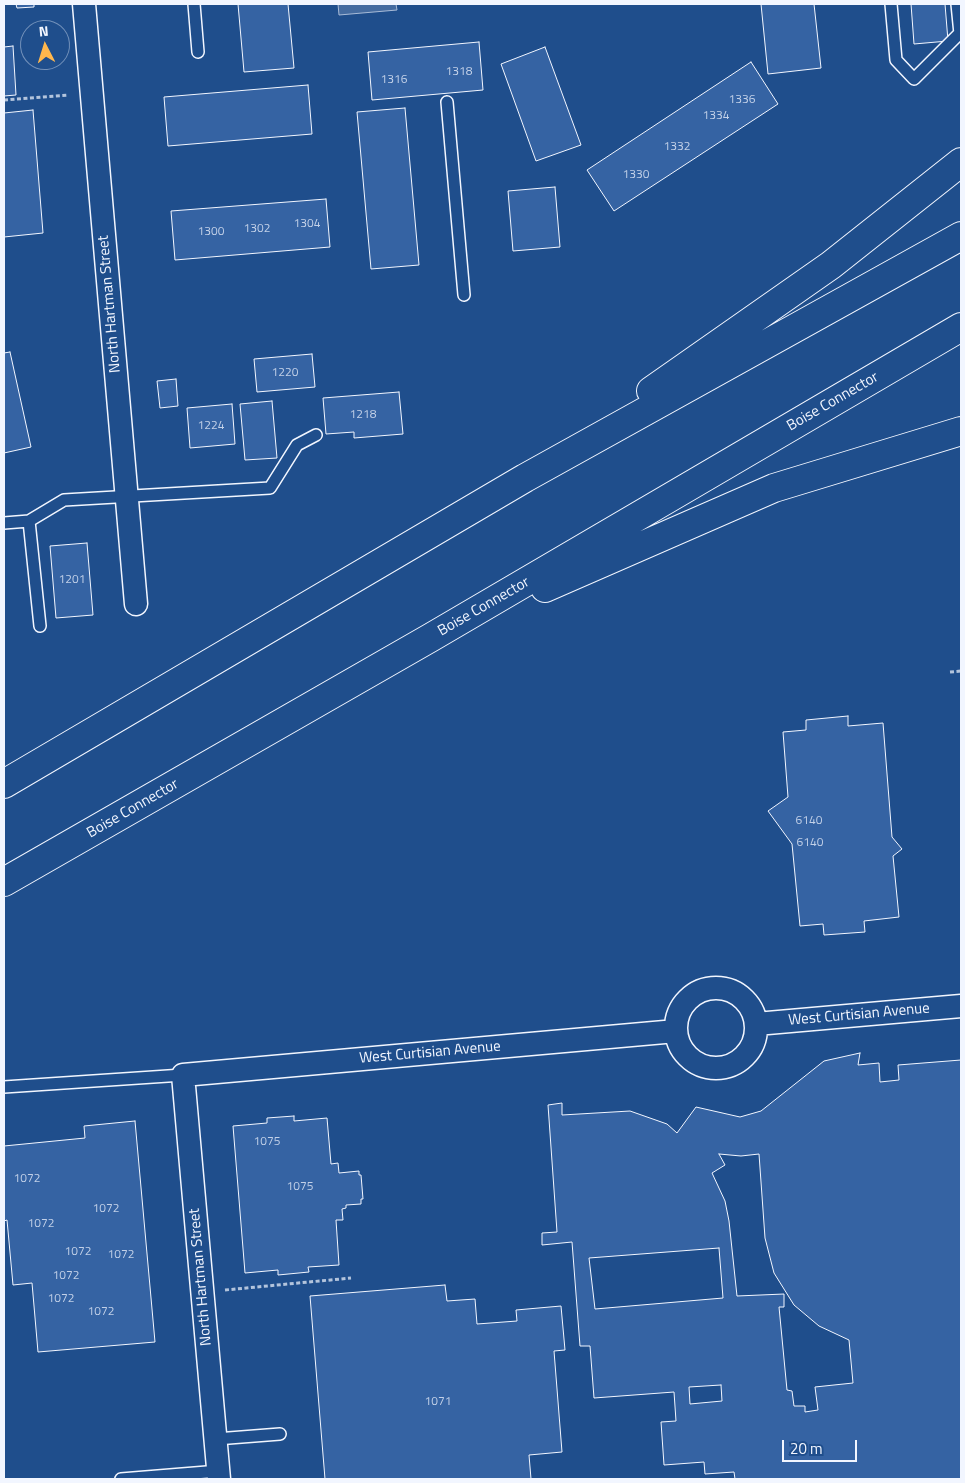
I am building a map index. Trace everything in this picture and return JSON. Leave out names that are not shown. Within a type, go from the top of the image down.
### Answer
[{"type":"highway","points":[[525,478],[831,266],[961,162]]},
{"type":"highway","points":[[4,784],[525,478],[961,236]]},
{"type":"highway","name":"Boise Connector","points":[[4,882],[430,638],[961,327]]},
{"type":"highway","points":[[430,638],[774,488],[961,431]]},
{"type":"street","name":"North Hartman Street","points":[[84,4],[136,604]]},
{"type":"street","points":[[720,988],[733,991],[749,1005],[756,1024],[756,1036],[751,1048],[743,1058],[720,1068],[696,1062],[686,1054],[679,1043],[676,1031],[678,1017],[684,1005],[693,995],[706,989],[720,988]]},
{"type":"street","name":"West Curtisian Avenue","points":[[756,1024],[961,1006]]},
{"type":"street","name":"West Curtisian Avenue","points":[[183,1075],[676,1031]]},
{"type":"street","name":"North Hartman Street","points":[[183,1075],[219,1475]]},
{"type":"lane","points":[[194,4],[198,52]]},
{"type":"lane","points":[[891,4],[896,60],[914,79],[961,33],[957,4]]},
{"type":"lane","points":[[447,102],[464,296]]},
{"type":"lane","points":[[4,523],[29,521],[64,500],[270,488],[297,445],[316,434]]},
{"type":"lane","points":[[29,521],[40,626]]},
{"type":"lane","points":[[4,1087],[183,1075]]},
{"type":"lane","points":[[216,1439],[280,1434]]},
{"type":"lane","points":[[121,1479],[219,1475]]},
{"type":"path","points":[[4,100],[70,95]]},
{"type":"path","points":[[950,672],[961,671]]},
{"type":"path","points":[[222,1290],[352,1278]]},
{"type":"water","points":[[338,4],[396,4],[397,10],[339,15]]},
{"type":"building","points":[[16,4],[34,4],[34,7],[17,8]]},
{"type":"building","points":[[238,4],[288,4],[294,68],[244,72]]},
{"type":"building","points":[[761,4],[814,4],[821,68],[768,74]]},
{"type":"building","points":[[911,4],[945,4],[948,41],[914,44]]},
{"type":"building","points":[[479,42],[483,90],[372,100],[368,52]]},
{"type":"building","points":[[13,46],[16,95],[4,96],[4,47]]},
{"type":"building","points":[[545,47],[581,145],[536,161],[501,64]]},
{"type":"building","points":[[751,62],[778,104],[614,211],[587,170]]},
{"type":"building","points":[[308,85],[312,134],[168,146],[164,97]]},
{"type":"building","points":[[405,108],[419,265],[371,269],[357,112]]},
{"type":"building","points":[[33,110],[43,233],[4,237],[4,113]]},
{"type":"building","points":[[555,187],[560,247],[513,251],[508,191]]},
{"type":"building","points":[[326,199],[330,247],[175,260],[171,211]]},
{"type":"building","points":[[10,352],[31,447],[4,453],[4,353]]},
{"type":"building","points":[[312,354],[315,387],[257,392],[254,359]]},
{"type":"building","points":[[176,379],[178,406],[160,408],[157,381]]},
{"type":"building","points":[[399,392],[403,434],[354,438],[354,432],[326,434],[323,398]]},
{"type":"building","points":[[272,401],[277,458],[245,460],[240,404]]},
{"type":"building","points":[[232,404],[235,444],[190,448],[187,408]]},
{"type":"building","points":[[87,543],[93,615],[56,618],[50,546]]},
{"type":"building","points":[[848,716],[848,726],[883,723],[892,837],[902,849],[893,856],[899,917],[864,921],[865,932],[824,935],[823,924],[800,926],[792,844],[768,811],[788,797],[783,732],[806,730],[806,720]]},
{"type":"building","points":[[860,1053],[858,1065],[879,1063],[880,1082],[899,1080],[898,1065],[961,1060],[961,1479],[735,1479],[734,1472],[705,1474],[704,1462],[664,1465],[661,1422],[676,1421],[674,1392],[594,1398],[590,1346],[580,1346],[572,1242],[542,1245],[542,1233],[557,1232],[548,1105],[562,1103],[562,1115],[630,1111],[667,1124],[677,1133],[696,1107],[740,1117],[761,1111],[824,1061]],"holes":[[[719,1154],[741,1156],[759,1154],[765,1238],[774,1273],[794,1305],[819,1326],[849,1340],[853,1383],[815,1387],[818,1410],[805,1412],[805,1406],[794,1406],[792,1391],[787,1390],[779,1307],[784,1307],[784,1294],[737,1296],[725,1201],[712,1173],[725,1165]],[[719,1248],[723,1298],[595,1309],[589,1258]],[[721,1385],[722,1401],[690,1404],[689,1387]]]},
{"type":"building","points":[[294,1116],[294,1121],[327,1118],[331,1164],[338,1163],[339,1173],[359,1171],[363,1199],[361,1199],[361,1204],[346,1205],[346,1208],[342,1209],[343,1220],[336,1220],[339,1265],[308,1267],[309,1272],[278,1275],[278,1270],[245,1273],[233,1126],[267,1123],[267,1118]]},
{"type":"building","points":[[135,1121],[155,1342],[38,1352],[32,1283],[13,1285],[7,1220],[4,1221],[4,1146],[85,1138],[84,1126]]},
{"type":"building","points":[[445,1285],[447,1301],[475,1299],[477,1324],[517,1321],[516,1310],[561,1306],[565,1350],[554,1351],[562,1452],[529,1455],[531,1479],[325,1479],[310,1296]]}]
